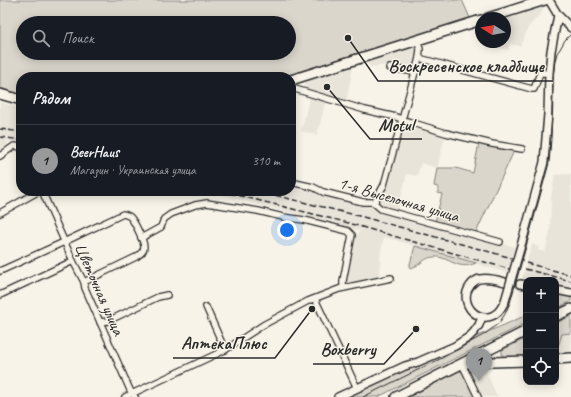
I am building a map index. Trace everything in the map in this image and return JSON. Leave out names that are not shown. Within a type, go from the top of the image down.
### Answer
[{"type":"main road","points":[[507,12],[545,0]]},
{"type":"main road","points":[[296,78],[475,22]]},
{"type":"main road","points":[[0,94],[16,99]]},
{"type":"main road","points":[[559,315],[570,310]]},
{"type":"main road","points":[[401,396],[523,333]]},
{"type":"main road","points":[[503,343],[499,353],[502,359],[507,362]]},
{"type":"main road","points":[[559,359],[571,358]]},
{"type":"main road","points":[[462,364],[523,361]]},
{"type":"street","points":[[549,0],[558,16],[571,28]]},
{"type":"street","points":[[505,282],[480,279],[473,283],[470,286],[466,296],[466,301],[471,310],[482,317],[492,316],[498,312],[505,301],[544,162],[551,51],[558,16]]},
{"type":"street","points":[[374,203],[384,185],[415,73],[420,49],[418,40]]},
{"type":"street","points":[[419,58],[532,90],[534,89],[540,73],[549,73]]},
{"type":"street","points":[[390,68],[415,73]]},
{"type":"street","points":[[296,89],[365,110],[396,117],[446,133],[522,150]]},
{"type":"street","points":[[0,156],[14,146],[16,146]]},
{"type":"street","name":"1-я Выселочная улица","points":[[296,183],[323,192],[363,202],[374,203],[380,209],[500,242]]},
{"type":"street","points":[[0,213],[31,196]]},
{"type":"street","name":"Цветочная улица","points":[[42,196],[72,261],[84,282],[85,288],[130,390],[134,395]]},
{"type":"street","points":[[142,238],[161,227],[164,219],[171,214],[195,205],[208,203],[258,210],[283,217],[304,220],[348,231],[352,235],[343,288]]},
{"type":"street","points":[[0,271],[123,214],[128,215],[142,238],[144,247],[143,252],[136,257],[84,282]]},
{"type":"street","points":[[0,295],[72,261]]},
{"type":"street","points":[[125,397],[134,395],[225,350],[247,335],[308,301],[343,288],[390,278]]},
{"type":"street","points":[[559,291],[571,293]]},
{"type":"street","points":[[100,322],[108,321],[158,297],[167,295]]},
{"type":"street","points":[[315,299],[357,388]]},
{"type":"street","points":[[206,307],[225,350]]},
{"type":"street","points":[[338,397],[405,366],[455,346],[474,332],[482,317]]},
{"type":"street","points":[[462,364],[478,397]]},
{"type":"shaded area","points":[[0,0],[462,0],[470,18],[296,73],[16,72],[16,93],[0,88]]},
{"type":"shaded area","points":[[541,7],[543,11],[529,26],[520,46],[511,44],[511,17]]},
{"type":"shaded area","points":[[414,47],[416,48],[417,57],[413,71],[389,65],[371,67],[366,63]]},
{"type":"shaded area","points":[[353,66],[346,103],[306,89],[306,81]]},
{"type":"shaded area","points":[[310,96],[326,100],[317,135],[301,131]]},
{"type":"shaded area","points":[[0,102],[16,107],[16,142],[8,141],[5,151],[0,155]]},
{"type":"shaded area","points":[[406,124],[410,124],[445,136],[437,168],[421,163],[417,176],[407,174],[396,215],[515,247],[508,273],[384,237],[381,250],[379,276],[366,280],[346,283],[345,281],[354,238],[360,231],[225,196],[296,196],[296,185],[326,195],[376,207],[385,188],[404,126]]},
{"type":"shaded area","points":[[479,143],[514,151],[474,237],[434,226],[442,194],[438,193],[438,187],[434,186],[437,168],[456,168],[473,173]]},
{"type":"shaded area","points":[[571,174],[571,296],[559,294],[559,277],[523,277],[523,286],[520,286],[532,244],[539,247],[538,250],[545,252],[550,232],[551,197],[555,175]]},
{"type":"shaded area","points":[[415,246],[476,263],[463,266],[443,258],[433,257],[410,268]]},
{"type":"shaded area","points":[[559,294],[571,296],[571,301],[559,307]]},
{"type":"shaded area","points":[[523,316],[523,324],[378,397],[343,397],[470,339]]},
{"type":"shaded area","points":[[571,316],[571,333],[562,334],[559,344],[559,322]]},
{"type":"shaded area","points":[[571,333],[571,353],[559,355],[559,344],[562,334]]},
{"type":"shaded area","points":[[523,340],[523,356],[505,357],[502,355],[502,350]]},
{"type":"shaded area","points":[[485,368],[497,397],[481,397],[470,374],[470,371],[473,369]]},
{"type":"shaded area","points":[[459,371],[464,373],[475,397],[409,397],[410,396]]},
{"type":"tram line","points":[[363,397],[442,358],[485,334],[499,323],[505,314],[510,303],[549,163],[555,61],[557,53],[565,40],[571,34]]},
{"type":"railway","points":[[0,129],[16,131]]},
{"type":"railway","points":[[0,137],[16,139]]},
{"type":"railway","points":[[241,196],[341,221],[509,269]]},
{"type":"railway","points":[[278,196],[363,217],[512,258]]},
{"type":"railway","points":[[526,263],[571,275]]},
{"type":"railway","points":[[525,269],[571,281]]},
{"type":"place","name":"Воскресенское кладбище","points":[[348,38]]},
{"type":"place","name":"Motul","points":[[327,87]]},
{"type":"place","name":"АптекаПлюс","points":[[312,309]]},
{"type":"place","name":"Boxberry","points":[[416,329]]},
{"type":"place","name":"BeerHaus","points":[[479,381]]}]
